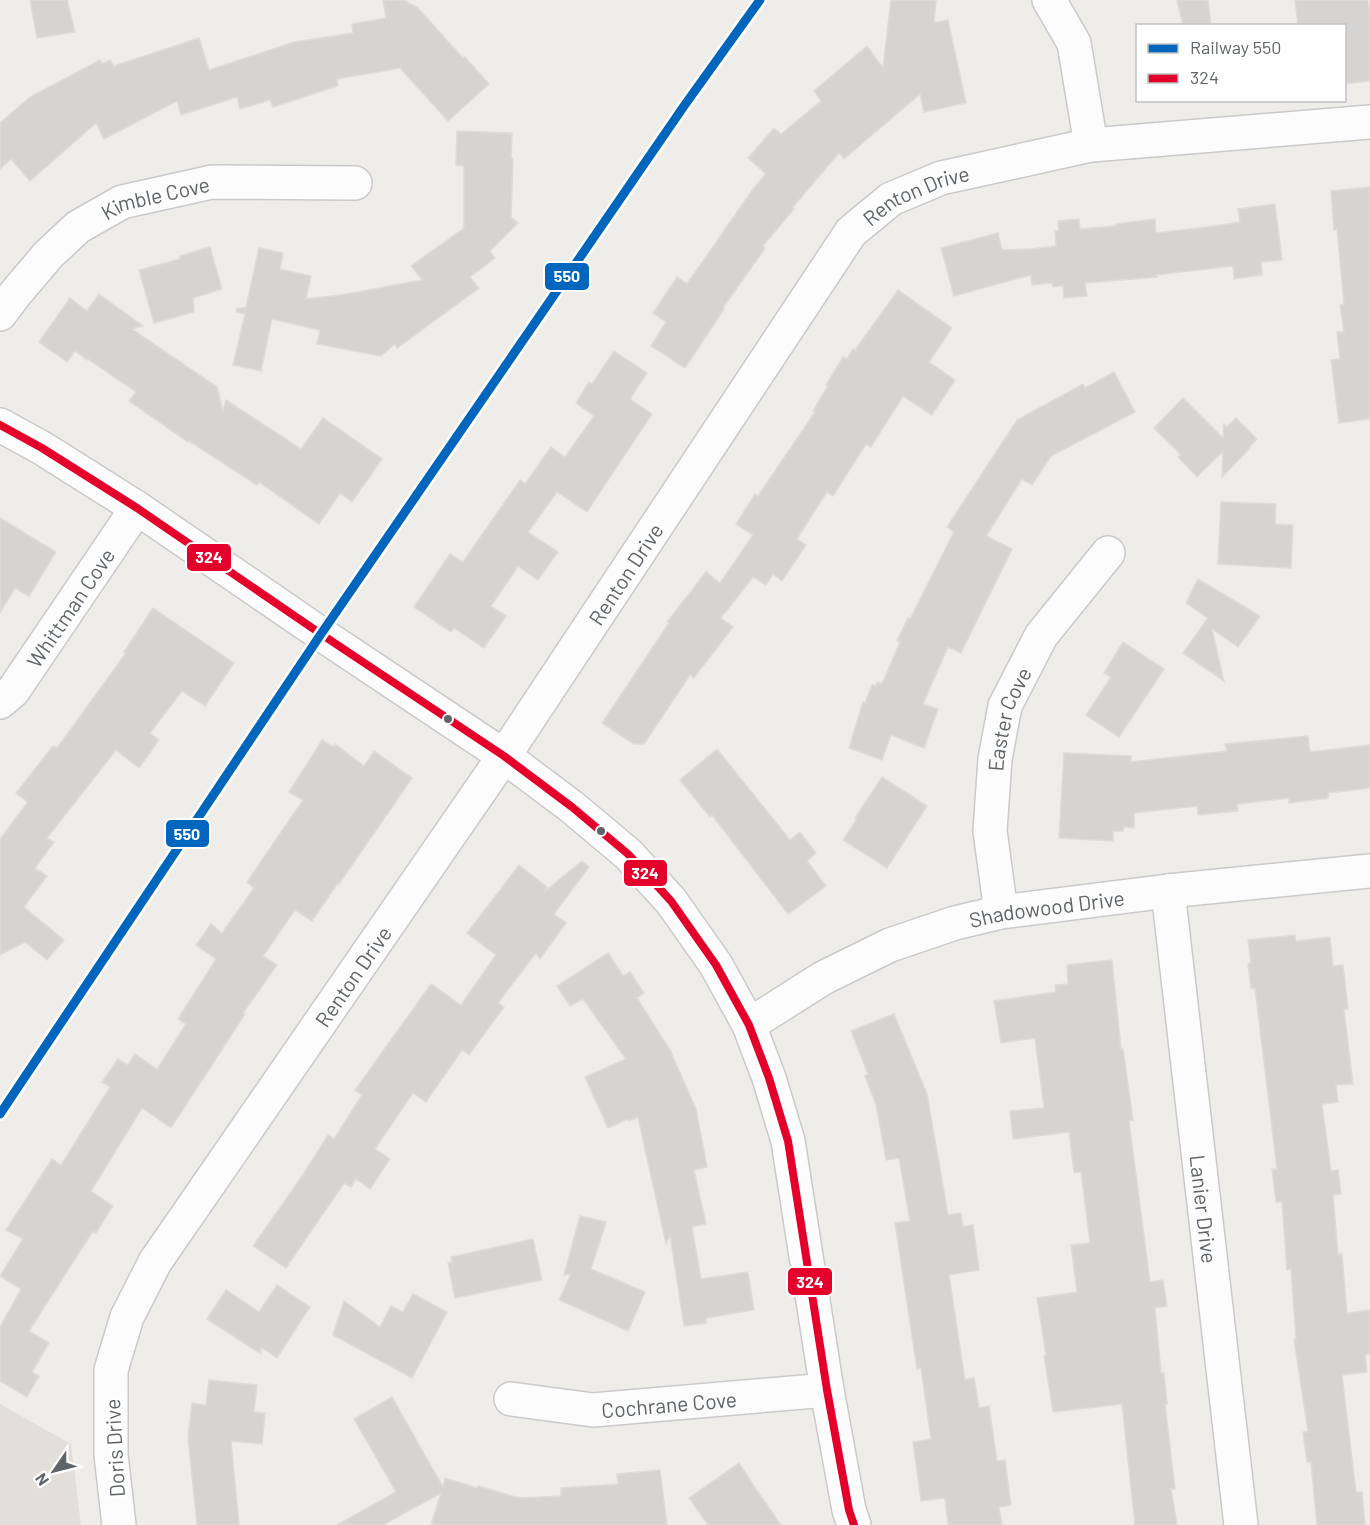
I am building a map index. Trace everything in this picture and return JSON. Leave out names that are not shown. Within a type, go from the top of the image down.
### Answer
[{"type":"street","points":[[1049,0],[1074,43],[1091,145]]},
{"type":"street","name":"Renton Drive","points":[[111,1370],[126,1317],[155,1262],[504,756],[851,232],[891,199],[941,178],[1091,145],[1370,122]]},
{"type":"street","name":"Kimble Cove","points":[[0,314],[48,255],[78,227],[122,202],[212,182],[355,183]]},
{"type":"street","points":[[0,425],[42,448],[137,508],[504,756],[572,807],[627,854],[671,901],[716,965],[749,1025],[769,1078],[788,1141],[827,1390],[849,1510],[854,1525]]},
{"type":"street","name":"Whittman Cove","points":[[0,702],[13,691],[137,508]]},
{"type":"street","name":"Easter Cove","points":[[1001,912],[990,831],[995,759],[1005,706],[1041,636],[1108,553]]},
{"type":"street","name":"Shadowood Drive","points":[[749,1025],[823,978],[890,945],[955,923],[1001,912],[1168,891],[1370,871]]},
{"type":"street","name":"Lanier Drive","points":[[1168,891],[1241,1525]]},
{"type":"street","name":"Doris Drive","points":[[111,1370],[111,1455],[119,1525]]},
{"type":"street","name":"Cochrane Cove","points":[[511,1399],[593,1410],[827,1390]]},
{"type":"shaded area","points":[[0,1404],[71,1444],[81,1525],[0,1525]]},
{"type":"building","points":[[30,0],[67,0],[75,32],[37,38]]},
{"type":"building","points":[[383,0],[403,0],[417,7],[489,84],[448,121],[400,68],[337,79],[338,86],[273,107],[270,100],[240,109],[237,97],[181,115],[177,101],[104,139],[96,123],[30,181],[11,159],[0,169],[0,123],[30,97],[100,60],[102,64],[110,60],[114,66],[199,38],[209,70],[294,42],[353,33],[352,24],[386,18]]},
{"type":"building","points":[[891,0],[936,0],[934,23],[948,20],[966,103],[924,112],[920,94],[844,159],[839,153],[763,246],[765,248],[685,368],[651,346],[666,322],[653,313],[677,277],[687,284],[753,189],[766,174],[748,158],[774,128],[781,134],[821,101],[814,91],[867,46],[883,68]]},
{"type":"building","points":[[1177,0],[1208,0],[1211,24],[1183,24]]},
{"type":"building","points":[[1295,0],[1368,0],[1370,81],[1346,84],[1346,24],[1298,24]]},
{"type":"building","points":[[457,131],[512,133],[511,217],[518,223],[490,251],[495,258],[470,277],[479,288],[397,348],[395,344],[381,356],[317,344],[320,330],[272,319],[261,371],[233,365],[245,314],[236,312],[236,309],[246,307],[259,248],[283,253],[280,269],[311,276],[306,299],[422,280],[411,266],[464,228],[464,166],[456,165]]},
{"type":"building","points":[[1370,187],[1370,419],[1339,423],[1331,360],[1340,359],[1337,332],[1344,332],[1340,305],[1344,304],[1331,191]]},
{"type":"building","points":[[1275,204],[1282,260],[1261,262],[1262,275],[1234,279],[1233,266],[1156,275],[1157,277],[1085,283],[1087,296],[1064,298],[1063,286],[1053,287],[1052,283],[1032,285],[1031,275],[954,296],[941,248],[998,233],[1002,250],[1056,246],[1055,231],[1059,230],[1058,221],[1079,219],[1080,229],[1155,219],[1156,233],[1207,227],[1240,222],[1238,209]]},
{"type":"building","points":[[210,247],[222,289],[193,298],[194,312],[154,323],[139,270],[180,259],[180,256]]},
{"type":"building","points":[[898,290],[952,328],[929,362],[955,380],[932,415],[903,396],[871,447],[866,444],[833,496],[827,492],[797,539],[806,545],[782,581],[773,574],[766,585],[753,577],[721,618],[733,627],[694,678],[690,675],[644,744],[634,744],[602,723],[669,623],[667,622],[706,572],[720,583],[753,535],[736,524],[755,494],[758,496],[815,412],[813,411],[828,386],[826,385],[843,357],[847,359],[853,349],[855,350]]},
{"type":"building","points":[[99,294],[143,326],[132,329],[217,387],[223,411],[226,400],[301,449],[323,418],[382,459],[352,502],[340,493],[319,524],[259,482],[257,485],[188,442],[129,401],[136,392],[88,359],[75,351],[67,362],[39,342],[70,298],[87,311]]},
{"type":"building","points":[[614,351],[647,373],[630,399],[652,414],[587,512],[557,492],[528,532],[558,552],[538,580],[518,566],[491,606],[506,616],[484,648],[454,628],[451,632],[414,607],[450,554],[463,562],[520,480],[525,484],[551,447],[565,457],[594,416],[576,403],[589,382],[592,384]]},
{"type":"building","points":[[1114,372],[1135,412],[1051,456],[1032,485],[1022,479],[986,536],[1012,549],[961,653],[948,647],[923,704],[938,709],[924,748],[891,735],[882,760],[849,748],[863,702],[865,703],[872,685],[876,686],[877,682],[882,684],[900,642],[897,641],[954,532],[947,527],[1017,420],[1083,384],[1085,388]]},
{"type":"building","points":[[1183,398],[1223,438],[1224,424],[1227,427],[1236,418],[1257,439],[1222,477],[1223,451],[1197,477],[1178,457],[1181,455],[1154,428]]},
{"type":"building","points":[[1221,502],[1276,504],[1275,524],[1293,525],[1291,568],[1218,564]]},
{"type":"building","points":[[0,518],[56,552],[29,596],[15,588],[0,613]]},
{"type":"building","points":[[1198,579],[1260,616],[1238,647],[1212,629],[1224,681],[1183,653],[1208,618],[1186,603]]},
{"type":"building","points":[[153,608],[234,663],[205,706],[182,691],[150,733],[159,740],[139,768],[116,750],[47,838],[54,842],[35,868],[47,876],[24,907],[64,940],[47,960],[25,942],[0,955],[0,839],[28,802],[16,793],[53,746],[57,748],[126,653],[124,652]]},
{"type":"building","points":[[1123,642],[1164,669],[1119,737],[1086,715],[1111,677],[1104,673]]},
{"type":"building","points":[[1308,736],[1310,752],[1370,745],[1370,788],[1328,793],[1328,798],[1289,803],[1289,798],[1237,804],[1238,811],[1198,815],[1197,806],[1134,813],[1134,828],[1124,827],[1123,831],[1113,831],[1113,841],[1059,838],[1064,753],[1131,756],[1131,762],[1227,751],[1225,744]]},
{"type":"building","points":[[322,740],[333,747],[335,744],[364,766],[374,751],[412,778],[312,921],[295,910],[263,956],[277,965],[243,1013],[245,1014],[171,1128],[142,1108],[91,1191],[113,1206],[96,1233],[93,1231],[29,1331],[49,1343],[32,1372],[39,1376],[27,1397],[0,1381],[0,1327],[21,1289],[0,1276],[23,1239],[6,1230],[52,1159],[61,1165],[110,1087],[102,1082],[118,1059],[128,1065],[135,1054],[157,1069],[186,1024],[178,1019],[216,959],[196,945],[211,924],[222,933],[254,888],[247,882],[303,800],[289,792]]},
{"type":"building","points":[[717,749],[790,840],[800,832],[816,853],[807,861],[826,886],[788,914],[712,815],[710,817],[680,780]]},
{"type":"building","points":[[882,777],[927,806],[887,868],[843,840]]},
{"type":"building","points":[[582,861],[589,867],[554,914],[566,923],[540,959],[536,953],[498,1003],[504,1007],[469,1055],[462,1050],[426,1102],[413,1093],[375,1149],[390,1159],[370,1189],[356,1179],[351,1187],[344,1183],[286,1268],[253,1246],[328,1135],[334,1139],[362,1095],[355,1090],[431,984],[461,1005],[496,955],[467,933],[519,865],[547,887],[544,892]]},
{"type":"building","points":[[1295,935],[1296,941],[1330,937],[1333,966],[1343,965],[1348,1009],[1344,1010],[1353,1084],[1336,1085],[1338,1102],[1322,1104],[1331,1171],[1338,1170],[1341,1194],[1333,1195],[1338,1254],[1342,1254],[1347,1313],[1370,1310],[1370,1354],[1365,1355],[1367,1372],[1342,1375],[1356,1492],[1362,1492],[1365,1525],[1317,1525],[1311,1462],[1307,1462],[1303,1432],[1308,1432],[1294,1339],[1296,1339],[1291,1269],[1287,1270],[1282,1202],[1276,1202],[1272,1169],[1277,1169],[1255,988],[1251,988],[1248,964],[1251,963],[1248,940]]},
{"type":"building","points":[[608,953],[623,976],[630,972],[644,993],[637,998],[670,1050],[696,1109],[707,1167],[694,1170],[706,1224],[692,1227],[701,1279],[748,1272],[754,1310],[706,1318],[706,1323],[684,1326],[670,1235],[666,1244],[638,1117],[608,1128],[585,1077],[626,1059],[583,999],[570,1006],[557,986]]},
{"type":"building","points":[[1112,960],[1121,1049],[1123,1049],[1133,1120],[1129,1121],[1150,1282],[1163,1280],[1167,1306],[1155,1308],[1161,1373],[1164,1373],[1167,1404],[1165,1404],[1175,1489],[1171,1489],[1177,1525],[1135,1525],[1122,1404],[1053,1412],[1037,1298],[1077,1292],[1071,1245],[1090,1243],[1081,1172],[1074,1173],[1069,1132],[1013,1139],[1010,1111],[1044,1108],[1035,1038],[1001,1043],[994,1001],[1056,992],[1055,985],[1068,984],[1067,965]]},
{"type":"building","points":[[894,1014],[927,1094],[948,1215],[961,1213],[963,1227],[973,1225],[979,1270],[949,1275],[965,1380],[974,1378],[979,1408],[989,1406],[997,1461],[1005,1460],[1011,1505],[999,1507],[1002,1525],[948,1525],[945,1498],[921,1501],[913,1442],[931,1439],[921,1368],[917,1369],[895,1223],[910,1221],[899,1158],[886,1160],[876,1105],[865,1076],[868,1074],[851,1031]]},
{"type":"building","points":[[580,1216],[606,1222],[591,1269],[645,1292],[628,1331],[559,1300],[571,1274],[564,1275]]},
{"type":"building","points":[[533,1239],[542,1280],[455,1298],[448,1263],[452,1262],[451,1257]]},
{"type":"building","points":[[277,1285],[310,1307],[277,1358],[261,1347],[261,1354],[207,1319],[226,1290],[259,1312]]},
{"type":"building","points":[[413,1294],[447,1312],[412,1378],[333,1335],[344,1301],[380,1327],[391,1306],[403,1312]]},
{"type":"building","points":[[209,1380],[257,1385],[254,1412],[265,1413],[262,1444],[231,1441],[239,1525],[197,1525],[188,1437],[192,1403],[206,1405]]},
{"type":"building","points":[[392,1397],[443,1487],[445,1478],[519,1498],[561,1496],[561,1488],[618,1484],[617,1474],[660,1470],[667,1525],[431,1525],[441,1493],[383,1525],[337,1525],[396,1492],[354,1419]]},
{"type":"building","points":[[739,1463],[781,1525],[708,1525],[689,1498]]},
{"type":"rail line","name":"550","points":[[0,1114],[321,634],[684,106],[760,0]]},
{"type":"transit line","name":"324","points":[[0,425],[42,448],[137,508],[504,756],[572,807],[628,854],[671,901],[716,965],[749,1025],[769,1078],[788,1141],[827,1390],[849,1510],[854,1525]]}]
